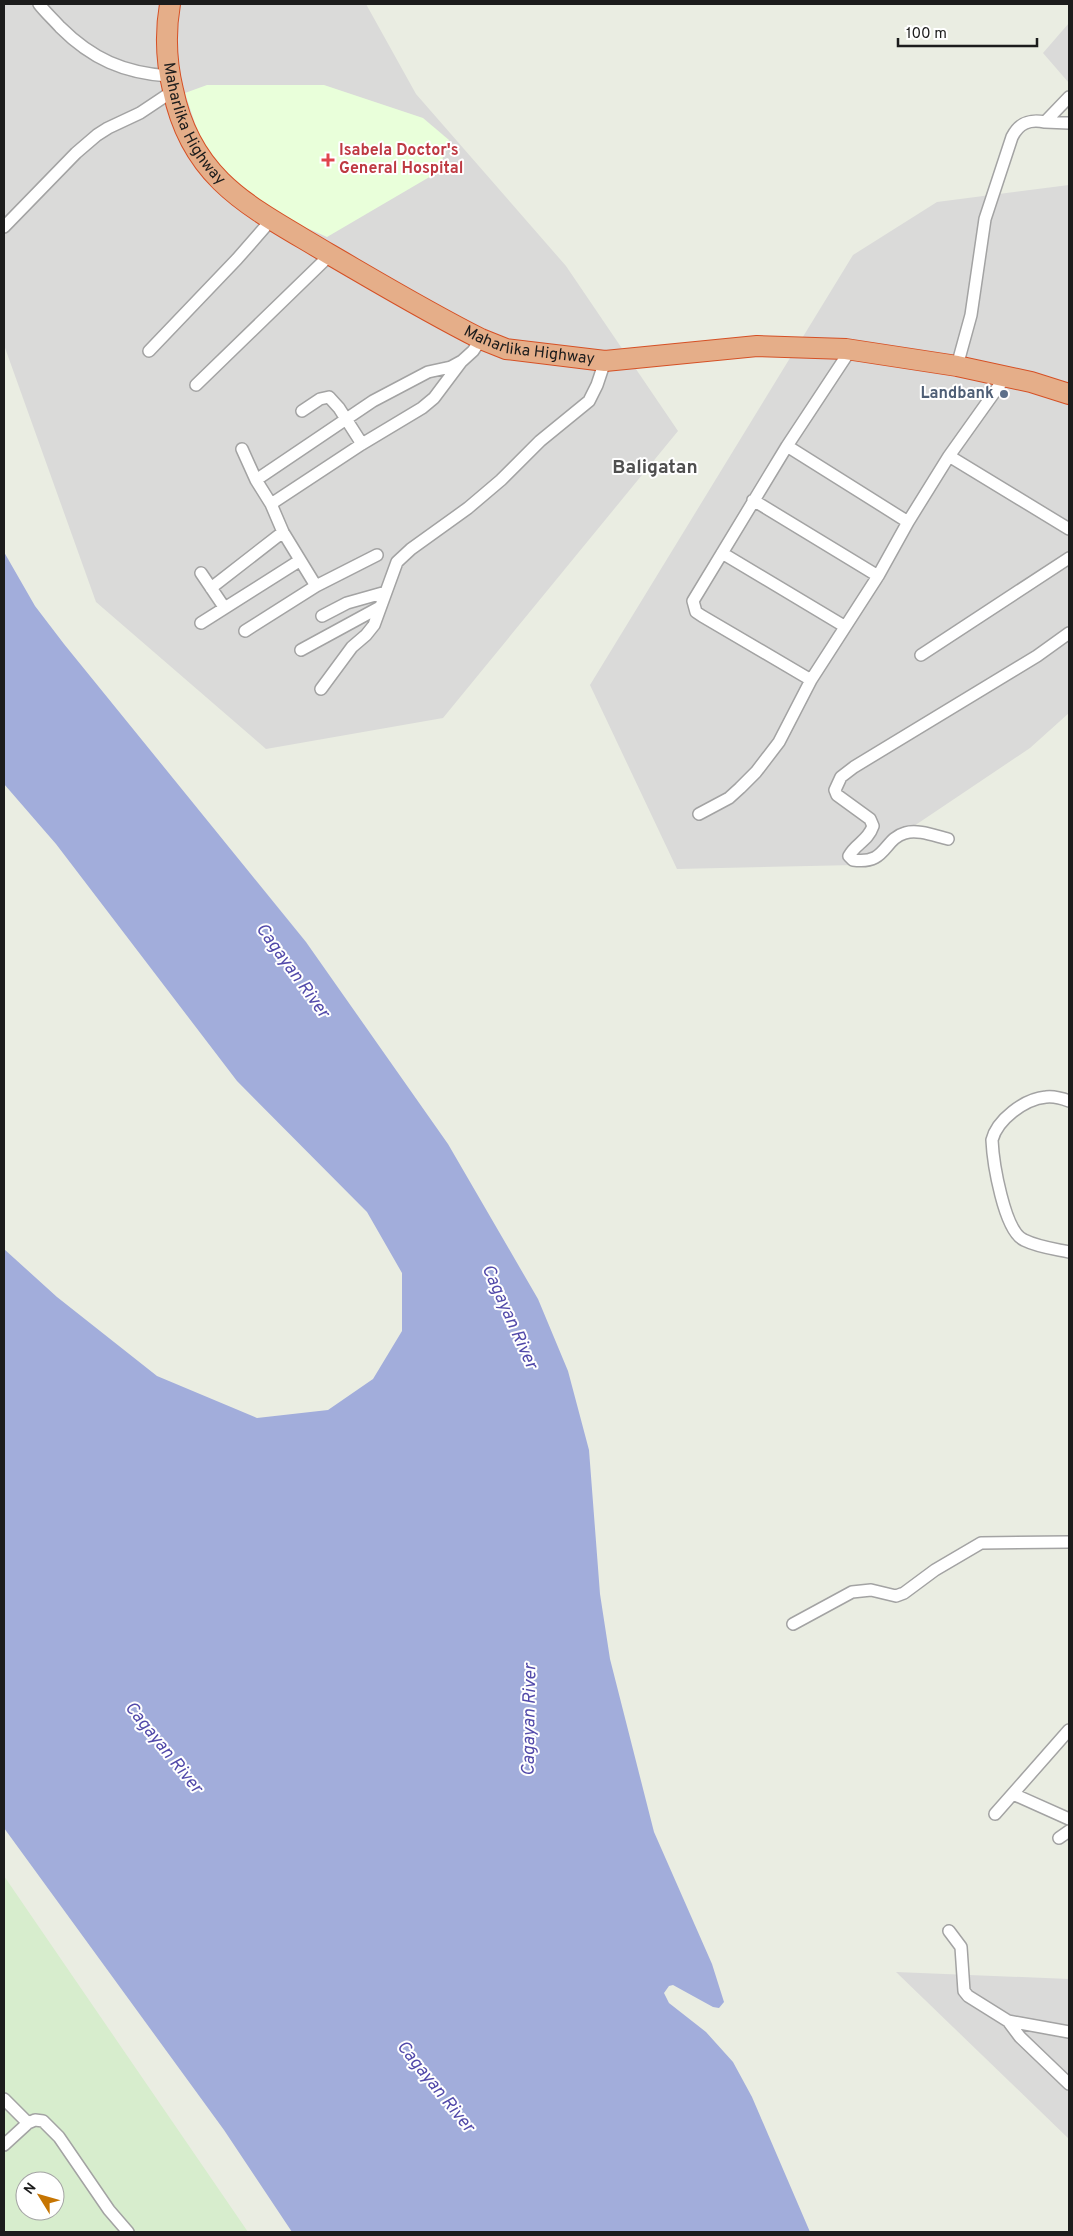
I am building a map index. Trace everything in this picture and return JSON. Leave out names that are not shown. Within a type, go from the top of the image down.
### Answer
[{"type":"highway","name":"Maharlika Highway","points":[[170,4],[166,45],[171,84],[178,113],[186,134],[203,162],[221,183],[245,203],[330,255],[481,340],[506,350],[605,362],[757,346],[851,349],[1006,376],[1069,394]]},
{"type":"street","points":[[4,227],[76,153],[97,135],[140,113],[171,84],[135,72],[98,57],[82,48],[40,4]]},
{"type":"street","points":[[1045,122],[1069,97]]},
{"type":"street","points":[[957,366],[971,315],[985,218],[1007,150],[1017,127],[1030,121],[1069,123]]},
{"type":"street","points":[[149,351],[272,219]]},
{"type":"street","points":[[196,386],[330,255]]},
{"type":"street","points":[[271,504],[362,444],[422,408],[434,398],[462,361],[481,340]]},
{"type":"street","points":[[811,680],[696,612],[693,602],[753,500],[851,349]]},
{"type":"street","points":[[256,480],[373,401],[428,372],[451,367],[462,361]]},
{"type":"street","points":[[321,689],[352,647],[366,636],[374,626],[397,562],[468,508],[501,480],[540,441],[589,401],[598,385],[605,362]]},
{"type":"street","points":[[699,814],[729,798],[756,772],[779,742],[811,680],[844,626],[878,576],[908,522],[949,456],[1006,376]]},
{"type":"street","points":[[302,411],[320,399],[329,397],[339,408],[362,444]]},
{"type":"street","points":[[787,446],[908,522]]},
{"type":"street","points":[[242,449],[256,480],[271,504],[299,561],[316,586]]},
{"type":"street","points":[[949,456],[1069,529]]},
{"type":"street","points":[[753,500],[878,576]]},
{"type":"street","points":[[211,588],[284,532]]},
{"type":"street","points":[[722,553],[844,626]]},
{"type":"street","points":[[245,631],[316,586],[377,555]]},
{"type":"street","points":[[921,655],[1069,558]]},
{"type":"street","points":[[200,623],[299,561]]},
{"type":"street","points":[[201,573],[224,607]]},
{"type":"street","points":[[322,616],[347,603],[386,592]]},
{"type":"street","points":[[301,650],[380,607]]},
{"type":"street","points":[[948,839],[924,834],[904,833],[894,840],[879,856],[865,861],[852,860],[849,855],[866,840],[873,826],[870,819],[837,795],[835,790],[839,781],[854,767],[1037,656],[1069,633]]},
{"type":"street","points":[[1069,1101],[1056,1097],[1034,1100],[1014,1111],[1002,1122],[994,1133],[992,1140],[1004,1205],[1011,1227],[1024,1240],[1069,1252]]},
{"type":"street","points":[[793,1624],[852,1592],[871,1590],[892,1596],[900,1595],[935,1570],[981,1543],[1069,1542]]},
{"type":"street","points":[[995,1814],[1068,1733]]},
{"type":"street","points":[[1013,1794],[1069,1819]]},
{"type":"street","points":[[1059,1838],[1069,1831]]},
{"type":"street","points":[[949,1931],[961,1948],[964,1991],[968,1996],[1008,2021],[1020,2037],[1069,2084]]},
{"type":"street","points":[[1008,2021],[1069,2032]]},
{"type":"street","points":[[4,2099],[28,2123]]},
{"type":"street","points":[[4,2145],[28,2123],[35,2120],[43,2121],[52,2128],[128,2232]]},
{"type":"shaded area","points":[[4,4],[366,4],[416,94],[566,266],[678,431],[443,718],[266,749],[96,602],[4,345]]},
{"type":"shaded area","points":[[1069,23],[1069,83],[1043,53]]},
{"type":"shaded area","name":"Isabela Doctor's General Hospital","points":[[207,85],[324,85],[423,118],[449,140],[438,172],[327,237],[278,215],[241,190],[203,148],[185,93]]},
{"type":"shaded area","points":[[1069,185],[1069,713],[1030,748],[856,865],[677,869],[590,685],[853,255],[937,202]]},
{"type":"shaded area","points":[[4,1876],[248,2232],[4,2232]]},
{"type":"shaded area","points":[[896,1972],[1069,1979],[1069,2139]]},
{"type":"water","name":"Cagayan River","points":[[4,552],[35,606],[64,644],[306,942],[448,1144],[538,1299],[568,1371],[589,1450],[600,1594],[610,1659],[654,1832],[712,1964],[724,2002],[719,2008],[713,2007],[673,1985],[669,1986],[664,1993],[669,2003],[706,2032],[733,2062],[752,2097],[810,2232],[292,2232],[224,2130],[4,1828],[4,1249],[57,1297],[157,1376],[257,1418],[328,1410],[373,1379],[402,1331],[402,1273],[367,1212],[237,1081],[56,844],[4,784]]},
{"type":"place","name":"Isabela Doctor's General Hospital","points":[[328,160]]},
{"type":"place","name":"Landbank","points":[[1004,394]]},
{"type":"district","name":"Baligatan","points":[[655,468]]}]
